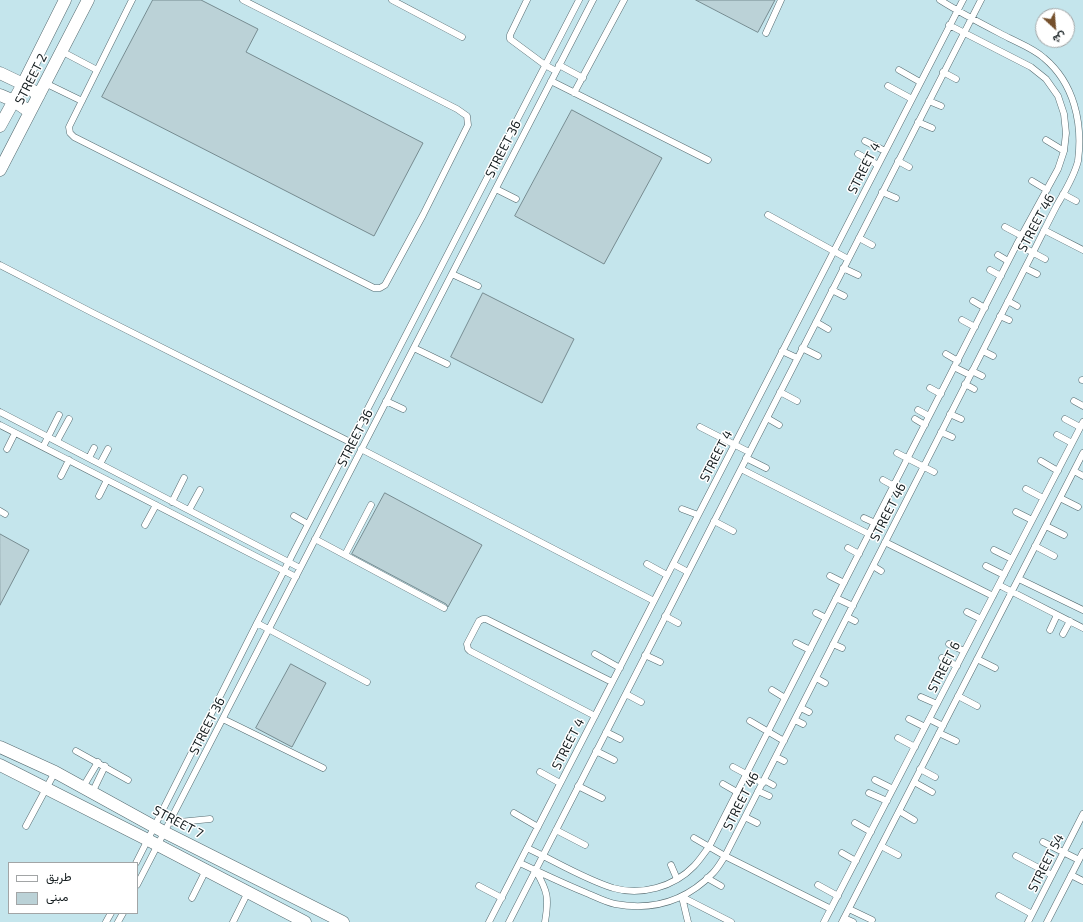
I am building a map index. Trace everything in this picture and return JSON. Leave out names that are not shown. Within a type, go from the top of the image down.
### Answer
[{"type":"street","name":"STREET 2","points":[[0,126],[65,0]]},
{"type":"street","name":"STREET 2","points":[[0,170],[88,0]]},
{"type":"street","points":[[0,73],[23,84],[39,95]]},
{"type":"street","points":[[0,95],[14,101],[30,112]]},
{"type":"street","name":"STREET 7","points":[[0,747],[55,772],[163,827],[343,922]]},
{"type":"street","points":[[0,766],[206,870],[305,922]]},
{"type":"lane","points":[[132,0],[69,127],[70,133],[74,137],[374,288],[380,288],[385,285],[427,208],[468,125],[467,116],[458,109],[254,2],[243,0]]},
{"type":"lane","points":[[392,0],[462,37]]},
{"type":"lane","points":[[527,0],[510,35],[512,40],[545,65],[558,68],[583,78]]},
{"type":"lane","name":"STREET 36","points":[[138,882],[153,843],[163,827],[257,623],[579,0]]},
{"type":"lane","name":"STREET 36","points":[[137,862],[153,843],[163,827],[223,719],[593,0]]},
{"type":"lane","points":[[574,93],[624,0]]},
{"type":"lane","points":[[766,33],[781,0]]},
{"type":"lane","name":"STREET 46","points":[[520,863],[614,904],[637,907],[660,904],[682,897],[699,886],[714,872],[725,856],[965,384],[1071,180],[1078,162],[1082,142],[1081,122],[1077,102],[1068,84],[1043,57],[1027,47],[957,11],[940,0]]},
{"type":"lane","name":"STREET 4","points":[[489,922],[963,0]]},
{"type":"lane","name":"STREET 4","points":[[510,922],[578,786],[981,0]]},
{"type":"lane","name":"STREET 46","points":[[527,848],[586,877],[614,888],[631,891],[649,890],[666,885],[678,879],[695,865],[709,847],[1008,261],[1058,169],[1064,152],[1066,133],[1064,114],[1058,96],[1046,79],[1031,66],[949,25]]},
{"type":"lane","points":[[61,51],[98,70]]},
{"type":"lane","points":[[899,70],[920,82]]},
{"type":"lane","points":[[943,72],[956,79]]},
{"type":"lane","points":[[551,81],[708,160]]},
{"type":"lane","points":[[45,83],[82,102]]},
{"type":"lane","points":[[888,86],[912,99]]},
{"type":"lane","points":[[929,101],[941,106]]},
{"type":"lane","points":[[918,122],[932,128]]},
{"type":"lane","points":[[1046,140],[1064,152]]},
{"type":"lane","points":[[865,141],[885,151]]},
{"type":"lane","points":[[858,154],[878,165]]},
{"type":"lane","points":[[898,161],[909,167]]},
{"type":"lane","points":[[1032,181],[1047,190]]},
{"type":"lane","points":[[496,189],[516,200]]},
{"type":"lane","points":[[882,192],[896,198]]},
{"type":"lane","points":[[1063,194],[1076,201]]},
{"type":"lane","points":[[768,215],[848,259]]},
{"type":"lane","points":[[1006,227],[1022,236]]},
{"type":"lane","points":[[1044,230],[1083,250]]},
{"type":"lane","points":[[859,238],[872,245]]},
{"type":"lane","points":[[1017,244],[1045,259]]},
{"type":"lane","points":[[998,255],[1008,261]]},
{"type":"lane","points":[[0,265],[350,442]]},
{"type":"lane","points":[[843,268],[858,275]]},
{"type":"lane","points":[[1025,268],[1037,274]]},
{"type":"lane","points":[[990,270],[1001,276]]},
{"type":"lane","points":[[452,274],[478,286]]},
{"type":"lane","points":[[832,290],[844,296]]},
{"type":"lane","points":[[973,301],[985,308]]},
{"type":"lane","points":[[1008,301],[1018,306]]},
{"type":"lane","points":[[1000,316],[1009,320]]},
{"type":"lane","points":[[962,320],[975,327]]},
{"type":"lane","points":[[816,322],[828,329]]},
{"type":"lane","points":[[414,348],[447,364]]},
{"type":"lane","points":[[802,348],[818,356]]},
{"type":"lane","points":[[782,351],[797,358]]},
{"type":"lane","points":[[983,351],[993,356]]},
{"type":"lane","points":[[946,354],[958,361]]},
{"type":"lane","points":[[954,367],[982,376]]},
{"type":"lane","points":[[965,384],[974,389]]},
{"type":"lane","points":[[930,388],[941,394]]},
{"type":"lane","points":[[780,392],[797,401]]},
{"type":"lane","points":[[386,401],[403,409]]},
{"type":"lane","points":[[1074,401],[1083,406]]},
{"type":"lane","points":[[918,410],[929,416]]},
{"type":"lane","points":[[0,412],[300,568]]},
{"type":"lane","points":[[950,414],[961,419]]},
{"type":"lane","points":[[43,447],[59,415]]},
{"type":"lane","points":[[767,418],[779,425]]},
{"type":"lane","points":[[57,442],[69,419]]},
{"type":"lane","points":[[915,419],[925,425]]},
{"type":"lane","points":[[1065,419],[1082,425]]},
{"type":"lane","points":[[0,425],[296,577]]},
{"type":"lane","name":"STREET 6","points":[[824,922],[1082,425]]},
{"type":"lane","points":[[700,427],[734,444],[766,468]]},
{"type":"lane","points":[[941,432],[952,437]]},
{"type":"lane","points":[[8,449],[15,433]]},
{"type":"lane","points":[[1057,435],[1072,443]]},
{"type":"lane","points":[[89,458],[94,448]]},
{"type":"lane","points":[[100,464],[108,449]]},
{"type":"lane","points":[[361,449],[654,601]]},
{"type":"lane","points":[[897,453],[934,472]]},
{"type":"lane","name":"STREET 6","points":[[843,920],[1083,453]]},
{"type":"lane","points":[[61,476],[68,460]]},
{"type":"lane","points":[[1041,461],[1058,471]]},
{"type":"lane","points":[[741,469],[869,534]]},
{"type":"lane","points":[[1074,471],[1083,476]]},
{"type":"lane","points":[[172,502],[184,478]]},
{"type":"lane","points":[[99,496],[107,480]]},
{"type":"lane","points":[[883,480],[894,486]]},
{"type":"lane","points":[[144,499],[148,489]]},
{"type":"lane","points":[[1026,489],[1044,498]]},
{"type":"lane","points":[[189,510],[200,490]]},
{"type":"lane","points":[[909,494],[916,498]]},
{"type":"lane","points":[[1060,498],[1078,507]]},
{"type":"lane","points":[[145,525],[156,505]]},
{"type":"lane","points":[[345,555],[371,505]]},
{"type":"lane","points":[[682,509],[698,515]]},
{"type":"lane","points":[[1016,512],[1032,520]]},
{"type":"lane","points":[[899,515],[906,519]]},
{"type":"lane","points":[[294,516],[308,524]]},
{"type":"lane","points":[[864,518],[875,523]]},
{"type":"lane","points":[[714,521],[733,530]]},
{"type":"lane","points":[[1046,526],[1064,535]]},
{"type":"lane","points":[[315,539],[444,608]]},
{"type":"lane","points":[[885,542],[993,596]]},
{"type":"lane","points":[[1035,546],[1054,556]]},
{"type":"lane","points":[[848,548],[859,554]]},
{"type":"lane","points":[[994,550],[1012,559]]},
{"type":"lane","points":[[646,564],[667,575]]},
{"type":"lane","points":[[673,564],[688,572]]},
{"type":"lane","points":[[873,566],[881,571]]},
{"type":"lane","points":[[986,566],[1004,575]]},
{"type":"lane","points":[[830,576],[844,583]]},
{"type":"lane","points":[[1018,579],[1083,610]]},
{"type":"lane","points":[[998,585],[1083,628]]},
{"type":"lane","points":[[836,598],[853,606]]},
{"type":"lane","points":[[816,612],[826,618]]},
{"type":"lane","points":[[967,612],[981,619]]},
{"type":"lane","points":[[1050,630],[1058,615]]},
{"type":"lane","points":[[665,616],[678,623]]},
{"type":"lane","points":[[847,617],[855,621]]},
{"type":"lane","points":[[595,716],[470,651],[467,644],[479,621],[486,619],[612,682]]},
{"type":"lane","points":[[1063,634],[1070,621]]},
{"type":"lane","points":[[257,623],[367,682]]},
{"type":"lane","points":[[796,643],[810,650]]},
{"type":"lane","points":[[833,644],[842,648]]},
{"type":"lane","points":[[949,644],[964,651]]},
{"type":"lane","points":[[595,654],[620,668]]},
{"type":"lane","points":[[646,655],[660,662]]},
{"type":"lane","points":[[942,658],[957,666]]},
{"type":"lane","points":[[977,659],[995,668]]},
{"type":"lane","points":[[816,678],[825,683]]},
{"type":"lane","points":[[772,690],[785,698]]},
{"type":"lane","points":[[626,694],[641,702]]},
{"type":"lane","points":[[958,696],[977,706]]},
{"type":"lane","points":[[921,697],[936,704]]},
{"type":"lane","points":[[801,708],[809,712]]},
{"type":"lane","points":[[223,719],[323,768]]},
{"type":"lane","points":[[909,719],[925,727]]},
{"type":"lane","points":[[929,719],[942,726]]},
{"type":"lane","points":[[795,720],[803,724]]},
{"type":"lane","points":[[750,721],[784,741]]},
{"type":"lane","points":[[606,732],[620,739]]},
{"type":"lane","points":[[939,733],[956,741]]},
{"type":"lane","points":[[898,738],[915,747]]},
{"type":"lane","points":[[76,751],[128,780]]},
{"type":"lane","points":[[596,751],[614,760]]},
{"type":"lane","points":[[776,757],[784,761]]},
{"type":"lane","points":[[88,790],[98,762]]},
{"type":"lane","points":[[88,790],[105,766]]},
{"type":"lane","points":[[733,767],[773,785]]},
{"type":"lane","points":[[920,769],[936,777]]},
{"type":"lane","points":[[26,826],[55,772]]},
{"type":"lane","points":[[540,772],[560,783]]},
{"type":"lane","points":[[875,780],[893,788]]},
{"type":"lane","points":[[914,782],[932,792]]},
{"type":"lane","points":[[723,784],[737,792]]},
{"type":"lane","points":[[578,786],[602,798]]},
{"type":"lane","points":[[758,791],[769,796]]},
{"type":"lane","points":[[869,793],[887,801]]},
{"type":"lane","points":[[899,811],[914,820]]},
{"type":"lane","points":[[514,813],[538,826]]},
{"type":"lane","name":"STREET 54","points":[[1028,922],[1083,814]]},
{"type":"lane","points":[[745,817],[757,823]]},
{"type":"lane","points":[[163,827],[210,819]]},
{"type":"lane","points":[[855,824],[871,832]]},
{"type":"lane","points":[[556,830],[585,845]]},
{"type":"lane","points":[[694,838],[725,856],[831,909]]},
{"type":"lane","points":[[1044,842],[1079,860]]},
{"type":"lane","points":[[881,846],[898,855]]},
{"type":"lane","points":[[1047,922],[1083,852]]},
{"type":"lane","points":[[842,854],[856,861]]},
{"type":"lane","points":[[1016,856],[1052,875]]},
{"type":"lane","points":[[671,865],[678,879]]},
{"type":"lane","points":[[192,898],[206,870]]},
{"type":"lane","points":[[536,871],[545,886],[548,905],[545,922]]},
{"type":"lane","points":[[1071,875],[1083,881]]},
{"type":"lane","points":[[707,878],[721,886]]},
{"type":"lane","points":[[818,885],[838,896]]},
{"type":"lane","points":[[479,886],[502,898]]},
{"type":"lane","points":[[233,922],[248,892]]},
{"type":"lane","points":[[999,896],[1032,914]]},
{"type":"lane","points":[[682,897],[688,922]]},
{"type":"lane","points":[[682,897],[731,922]]},
{"type":"lane","points":[[849,908],[872,920]]},
{"type":"lane","points":[[843,920],[853,922]]},
{"type":"shaded area","points":[[0,0],[1083,0],[1083,922],[0,922]]},
{"type":"building","points":[[153,0],[201,0],[258,29],[246,52],[423,143],[374,236],[102,97]]},
{"type":"building","points":[[696,0],[775,0],[758,32]]},
{"type":"building","points":[[572,110],[662,158],[604,264],[515,216]]},
{"type":"building","points":[[483,293],[574,339],[542,403],[451,357]]},
{"type":"building","points":[[385,493],[482,545],[448,607],[446,604],[352,554]]},
{"type":"building","points":[[0,534],[29,550],[0,605]]},
{"type":"building","points":[[291,664],[326,683],[292,747],[256,728]]}]
